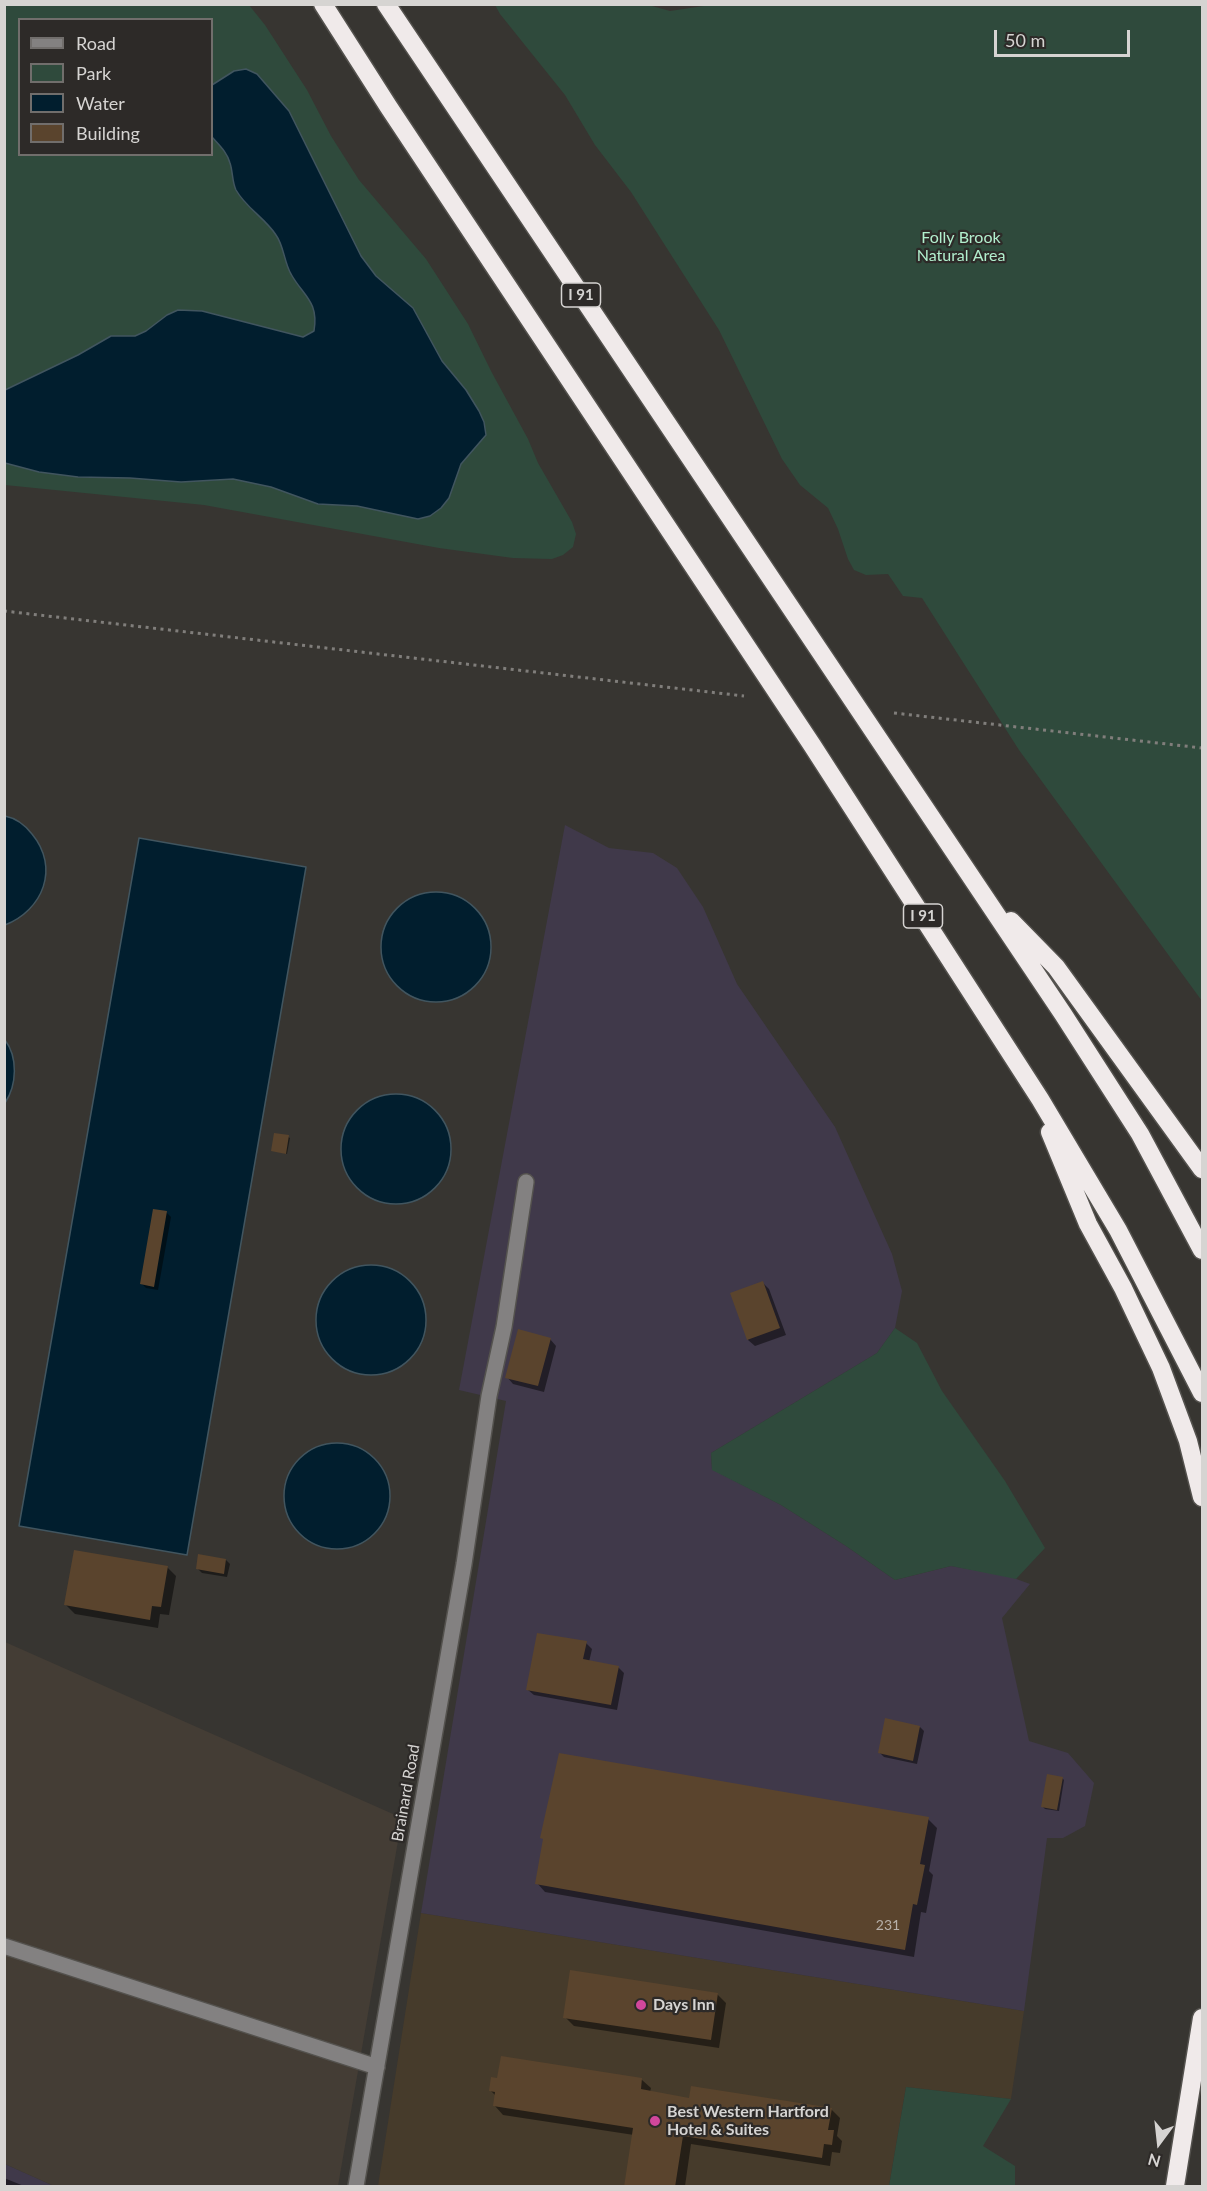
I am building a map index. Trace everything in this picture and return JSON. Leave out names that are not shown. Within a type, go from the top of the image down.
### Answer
[{"type":"highway","name":"I 91","points":[[323,4],[394,116],[824,764],[1031,1086],[1114,1222],[1203,1393]]},
{"type":"highway","name":"I 91","points":[[386,4],[1117,1097],[1162,1173],[1203,1250]]},
{"type":"highway","points":[[978,886],[1056,967],[1203,1169]]},
{"type":"highway","points":[[1031,1086],[1088,1224],[1123,1288],[1161,1368],[1185,1431],[1203,1497]]},
{"type":"highway","points":[[1175,2187],[1203,2018]]},
{"type":"street","name":"Brainard Road","points":[[356,2187],[464,1564],[526,1182]]},
{"type":"street","points":[[4,1946],[377,2067]]},
{"type":"path","points":[[4,611],[744,696]]},
{"type":"path","points":[[894,713],[1203,748]]},
{"type":"shaded area","points":[[565,825],[609,848],[653,853],[677,868],[703,907],[737,984],[835,1127],[892,1254],[902,1291],[895,1328],[877,1353],[711,1453],[712,1469],[781,1505],[895,1580],[951,1566],[1008,1576],[1030,1584],[1002,1618],[1029,1741],[1068,1753],[1094,1783],[1085,1826],[1063,1838],[1047,1838],[1024,2011],[421,1913],[506,1401],[459,1390]]},
{"type":"shaded area","points":[[5,1642],[402,1818],[338,2186],[54,2186],[5,2164]]},
{"type":"shaded area","points":[[421,1913],[1024,2011],[1011,2099],[906,2087],[889,2186],[378,2186]]},
{"type":"shaded area","points":[[5,2164],[54,2186],[5,2186]]},
{"type":"green space","name":"Folly Brook Natural Area","points":[[645,4],[670,11],[717,4],[1202,5],[1202,1001],[1019,750],[922,598],[903,596],[888,574],[866,575],[854,570],[828,508],[800,485],[782,459],[719,330],[631,192],[595,145],[565,95],[495,5]]},
{"type":"green space","points":[[4,5],[249,5],[265,25],[307,90],[331,136],[359,180],[426,259],[468,324],[528,439],[538,463],[572,522],[576,534],[573,547],[563,555],[552,559],[513,558],[439,548],[204,505],[5,485]],"holes":[[[257,74],[289,111],[328,188]],[[393,291],[413,308],[442,361],[466,390],[484,422]]]},
{"type":"green space","points":[[895,1328],[917,1343],[942,1391],[1005,1481],[1045,1548],[1016,1579],[951,1566],[895,1580],[781,1505],[712,1470],[711,1453],[877,1353]]},
{"type":"green space","points":[[906,2087],[1011,2099],[983,2146],[1015,2166],[1015,2186],[889,2186]]},
{"type":"water","points":[[246,69],[257,74],[289,111],[361,256],[376,276],[413,308],[442,361],[466,390],[484,422],[486,435],[461,464],[449,498],[430,516],[418,519],[357,506],[318,504],[271,487],[233,479],[181,482],[78,477],[39,472],[5,463],[5,390],[78,355],[111,336],[135,336],[178,310],[202,311],[303,337],[314,331],[312,306],[291,274],[279,239],[267,223],[240,196],[235,187],[229,159],[213,138],[213,84],[234,71]]},
{"type":"water","points":[[5,816],[20,822],[32,834],[45,860],[46,874],[38,899],[18,918],[5,925]]},
{"type":"water","points":[[139,838],[306,867],[187,1555],[19,1526]]},
{"type":"water","points":[[436,892],[457,896],[475,908],[487,926],[491,947],[487,968],[475,986],[457,998],[436,1002],[415,998],[397,986],[385,968],[381,947],[385,926],[397,908],[415,896]]},
{"type":"water","points":[[5,1040],[12,1054],[14,1080],[5,1103]]},
{"type":"water","points":[[396,1094],[417,1098],[435,1110],[447,1128],[451,1149],[447,1170],[435,1188],[417,1200],[396,1204],[375,1200],[357,1188],[345,1170],[341,1149],[345,1128],[357,1110],[375,1098]]},
{"type":"water","points":[[371,1265],[392,1269],[410,1281],[422,1299],[426,1320],[422,1341],[410,1359],[392,1371],[371,1375],[350,1371],[332,1359],[320,1341],[316,1320],[320,1299],[332,1281],[350,1269]]},
{"type":"water","points":[[337,1443],[357,1447],[374,1459],[386,1476],[390,1496],[386,1516],[374,1533],[357,1545],[337,1549],[317,1545],[300,1533],[288,1516],[284,1496],[288,1476],[300,1459],[317,1447]]},
{"type":"building","points":[[274,1133],[289,1135],[286,1154],[271,1151]]},
{"type":"building","points":[[153,1209],[167,1211],[154,1287],[140,1284]]},
{"type":"building","points":[[763,1281],[780,1328],[747,1340],[730,1293]]},
{"type":"building","points":[[518,1329],[551,1338],[538,1386],[505,1378]]},
{"type":"building","points":[[74,1550],[168,1566],[161,1607],[152,1606],[150,1620],[64,1605]]},
{"type":"building","points":[[198,1554],[226,1559],[224,1574],[196,1569]]},
{"type":"building","points":[[537,1633],[587,1641],[583,1659],[619,1666],[611,1705],[526,1690]]},
{"type":"building","points":[[885,1718],[920,1726],[913,1761],[878,1753]]},
{"type":"building","points":[[559,1753],[929,1817],[920,1864],[925,1865],[917,1905],[913,1904],[905,1950],[535,1884],[543,1839],[540,1838]]},
{"type":"building","points":[[1047,1774],[1063,1777],[1057,1810],[1041,1807]]},
{"type":"building","name":"Days Inn","points":[[570,1970],[718,1993],[711,2040],[563,2018]]},
{"type":"building","points":[[501,2056],[642,2078],[641,2089],[689,2098],[691,2086],[832,2108],[828,2130],[834,2130],[832,2145],[824,2144],[822,2158],[683,2136],[675,2187],[624,2187],[633,2128],[493,2106],[495,2092],[489,2091],[491,2077],[497,2078]]},
{"type":"place","name":"Days Inn","points":[[641,2005]]},
{"type":"place","name":"Best Western Hartford Hotel & Suites","points":[[655,2121]]}]
